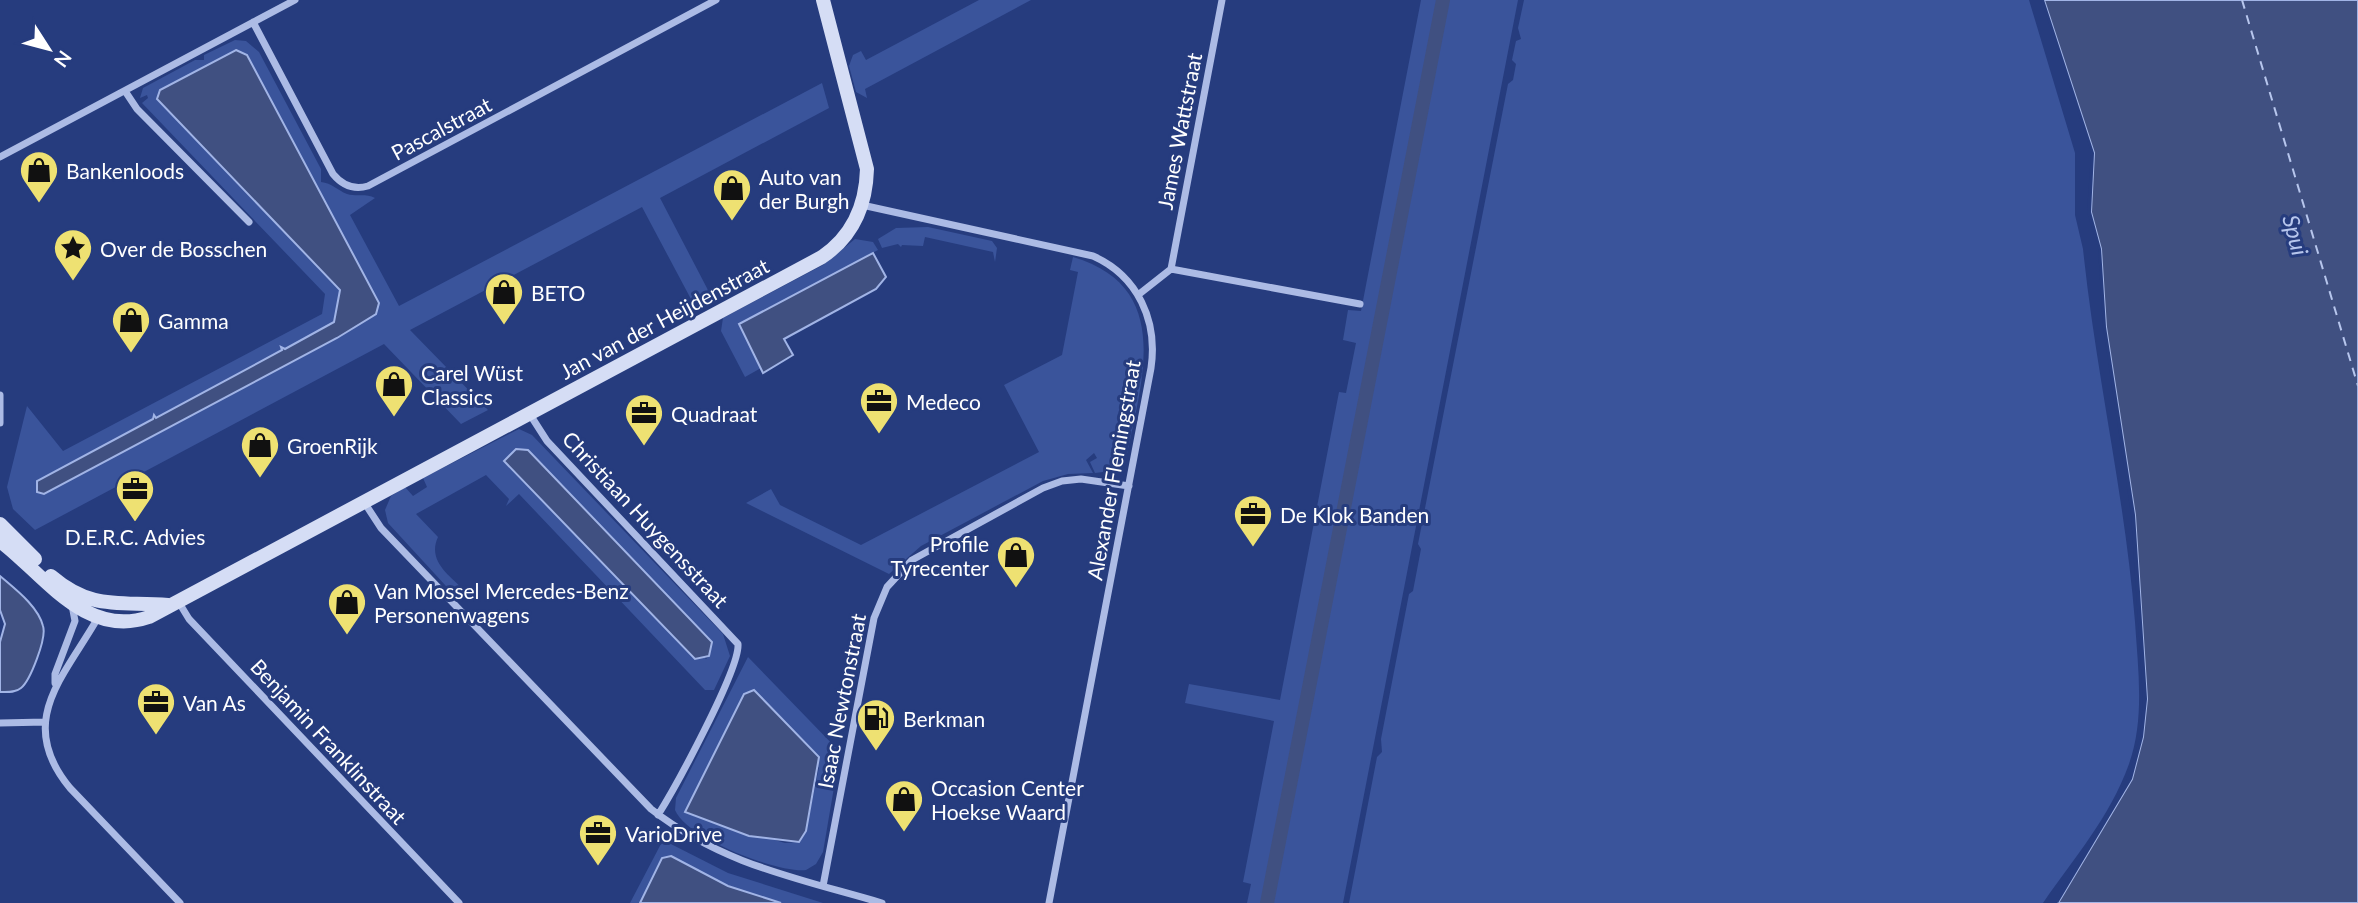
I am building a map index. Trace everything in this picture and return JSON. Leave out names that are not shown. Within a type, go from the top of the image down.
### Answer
[{"type":"street","points":[[0,157],[295,0]]},
{"type":"street","name":"Pascalstraat","points":[[253,22],[333,174],[346,185],[360,188],[716,0]]},
{"type":"street","name":"Jan van der Heijdenstraat","points":[[0,541],[72,604],[97,617],[139,620],[822,257],[849,232],[862,205],[866,181],[864,150],[823,0]]},
{"type":"street","name":"James Wattstraat","points":[[1171,269],[1222,0]]},
{"type":"street","points":[[125,91],[137,109],[249,222]]},
{"type":"street","name":"Alexander Flemingstraat","points":[[862,205],[1086,253],[1112,266],[1138,295],[1149,317],[1153,350],[1049,903]]},
{"type":"street","points":[[1138,295],[1171,269],[1360,304]]},
{"type":"street","points":[[0,395],[0,423]]},
{"type":"street","name":"Christiaan Huygensstraat","points":[[529,414],[547,441],[734,638],[738,648],[727,681],[659,815]]},
{"type":"street","name":"Isaac Newtonstraat","points":[[823,886],[874,618],[891,581],[923,552],[1050,485],[1081,479],[1129,486]]},
{"type":"street","points":[[363,502],[390,537],[659,815],[697,841],[732,859],[882,903]]},
{"type":"street","name":"Jan van der Heijdenstraat","points":[[0,524],[54,578],[88,599],[117,606],[173,603]]},
{"type":"street","points":[[55,684],[97,617],[88,599]]},
{"type":"street","name":"Benjamin Franklinstraat","points":[[173,603],[459,903]]},
{"type":"street","points":[[72,604],[75,621],[55,674],[45,722],[49,751],[62,779],[180,903]]},
{"type":"street","points":[[0,723],[45,722]]},
{"type":"shaded area","points":[[979,0],[1031,0],[865,89],[867,98],[856,92],[849,66],[853,55],[861,51],[866,60]]},
{"type":"shaded area","points":[[1421,0],[1518,0],[1343,903],[1247,903],[1251,884],[1243,882],[1274,721],[1185,703],[1189,684],[1280,700],[1339,392],[1346,393],[1356,343],[1343,340],[1348,310],[1361,311]]},
{"type":"shaded area","points":[[1524,0],[2029,0],[2075,153],[2075,215],[2083,249],[2124,528],[2139,676],[2139,712],[2134,747],[2121,783],[2090,836],[2043,903],[1349,903],[1377,757],[1382,752],[1381,739],[1409,594],[1413,591],[1421,549],[1418,544],[1508,84],[1513,80],[1516,64],[1512,60],[1516,41],[1521,39],[1518,28]]},
{"type":"shaded area","points":[[235,40],[246,41],[259,52],[321,169],[321,182],[347,194],[375,198],[350,215],[399,306],[822,83],[829,108],[660,198],[709,292],[692,301],[642,207],[410,330],[488,410],[461,424],[384,344],[35,530],[13,509],[7,487],[27,406],[63,451],[322,314],[325,294],[142,103],[148,98],[147,95],[140,98],[143,88],[195,60],[204,60],[204,55]]},
{"type":"shaded area","points":[[928,227],[992,241],[997,248],[995,262],[993,252],[925,237],[923,246],[901,247],[898,244],[882,248],[878,239],[896,228]]},
{"type":"shaded area","points":[[855,239],[873,242],[878,250],[740,324],[761,368],[745,377],[721,331],[723,318],[823,265]]},
{"type":"shaded area","points":[[1073,257],[1105,271],[1126,291],[1139,314],[1143,370],[1126,459],[1119,470],[1095,473],[1090,462],[1097,458],[1094,453],[1086,460],[1093,473],[1068,474],[1043,481],[921,546],[889,574],[746,503],[771,489],[780,505],[861,545],[1039,452],[1004,385],[1062,355],[1078,272],[1070,270]]},
{"type":"shaded area","points":[[519,429],[532,435],[723,634],[730,656],[714,690],[705,690],[519,494],[506,506],[509,499],[486,475],[416,514],[438,537],[435,553],[441,567],[465,591],[457,598],[388,523],[385,510],[391,496],[405,487],[413,496],[427,487],[423,478]],"holes":[[[516,450],[528,450],[712,642],[706,659],[505,462]]]},
{"type":"shaded area","points":[[748,657],[840,752],[823,852],[816,864],[806,870],[755,860],[714,842],[683,821],[675,810],[676,798]],"holes":[[[819,767],[806,831],[799,842],[785,843],[694,816]]]},
{"type":"shaded area","points":[[663,840],[728,873],[823,903],[781,903],[745,892],[662,858],[640,903],[630,903]]},
{"type":"water","name":"Spui","points":[[2044,0],[2358,0],[2358,903],[2058,903],[2132,779],[2143,737],[2147,699],[2135,515],[2106,327],[2101,249],[2091,212],[2094,153]]},
{"type":"water","points":[[236,50],[247,55],[379,303],[376,314],[337,338],[44,494],[37,492],[37,481],[153,419],[154,415],[156,418],[282,350],[281,347],[285,349],[334,322],[340,290],[157,99],[160,90]]},
{"type":"water","points":[[873,253],[886,277],[876,289],[784,339],[793,355],[763,373],[739,324]]},
{"type":"water","points":[[516,449],[528,450],[712,642],[709,656],[695,659],[504,461]]},
{"type":"water","points":[[0,576],[31,605],[44,632],[29,677],[21,688],[11,692],[0,692],[0,642],[5,624],[0,610]]},
{"type":"water","points":[[754,690],[819,757],[806,831],[799,842],[749,836],[685,812],[744,694]]},
{"type":"water","points":[[671,856],[728,886],[781,903],[640,903],[662,858]]},
{"type":"pier","points":[[2041,0],[2044,0],[2094,153],[2091,212],[2101,249],[2106,327],[2135,515],[2147,699],[2143,737],[2132,779],[2058,903],[2055,901],[2128,777],[2140,737],[2143,699],[2131,515],[2103,328],[2098,249],[2087,212],[2091,153]]},
{"type":"waterway","points":[[1267,903],[1443,0]]},
{"type":"ferry route","points":[[2242,0],[2358,386]]},
{"type":"place","name":"Bankenloods","points":[[39,204]]},
{"type":"place","name":"Auto van der Burgh","points":[[732,222]]},
{"type":"place","name":"Over de Bosschen","points":[[73,282]]},
{"type":"place","name":"BETO","points":[[504,326]]},
{"type":"place","name":"Gamma","points":[[131,354]]},
{"type":"place","name":"Carel Wüst Classics","points":[[394,418]]},
{"type":"place","name":"Medeco","points":[[879,435]]},
{"type":"place","name":"Quadraat","points":[[644,447]]},
{"type":"place","name":"GroenRijk","points":[[260,479]]},
{"type":"place","name":"D.E.R.C. Advies","points":[[135,523]]},
{"type":"place","name":"De Klok Banden","points":[[1253,548]]},
{"type":"place","name":"Profile Tyrecenter","points":[[1016,589]]},
{"type":"place","name":"Van Mossel Mercedes-Benz Personenwagens","points":[[347,636]]},
{"type":"place","name":"Van As","points":[[156,736]]},
{"type":"place","name":"Berkman","points":[[876,752]]},
{"type":"place","name":"Occasion Center Hoekse Waard","points":[[904,833]]},
{"type":"place","name":"VarioDrive","points":[[598,867]]}]
